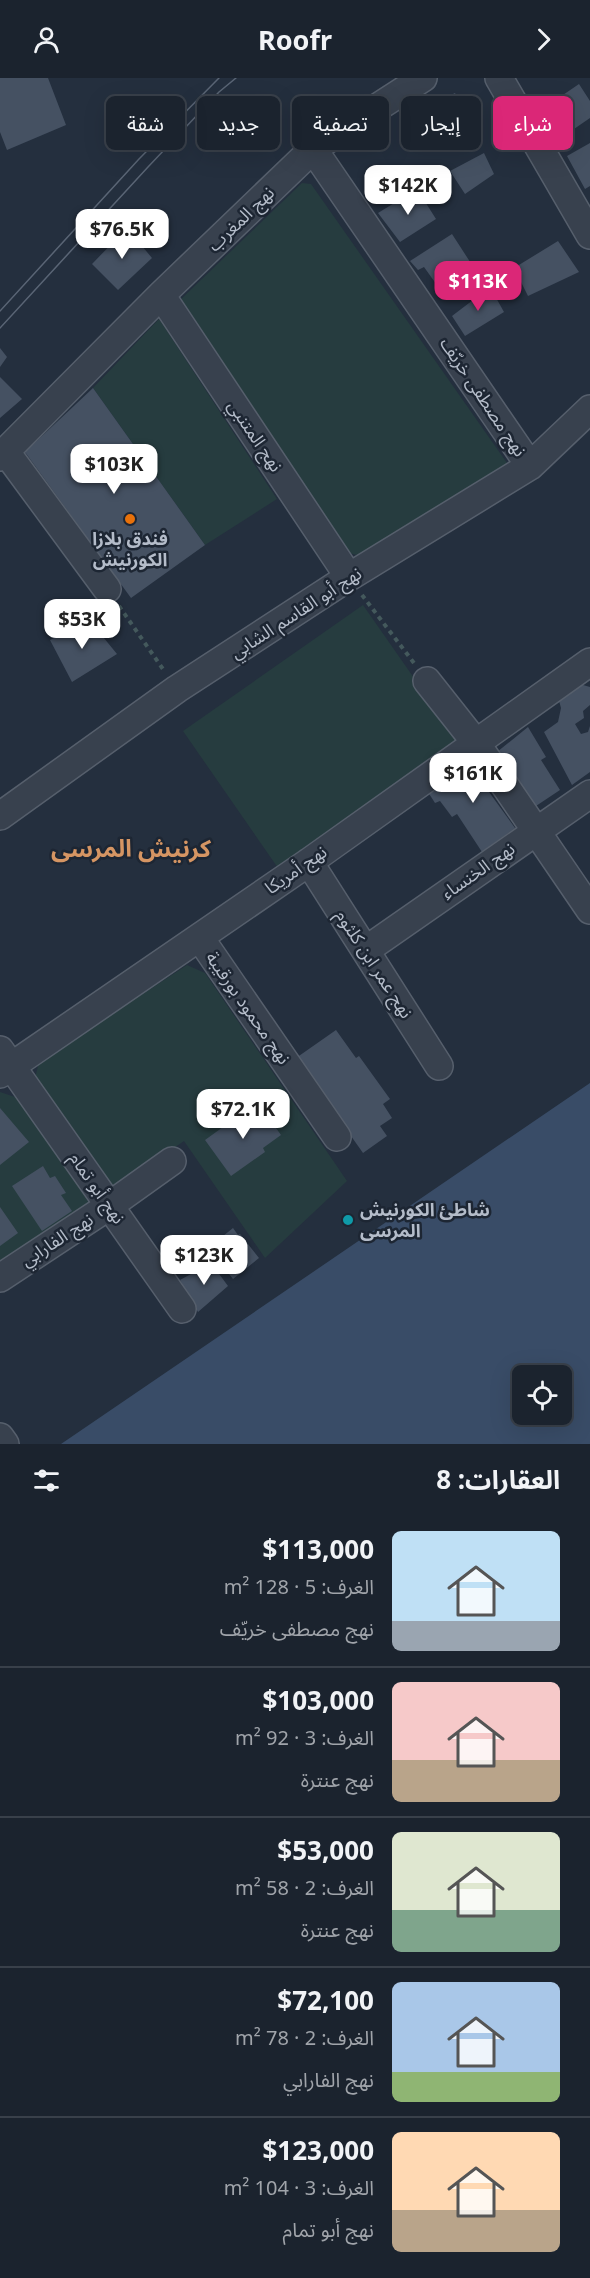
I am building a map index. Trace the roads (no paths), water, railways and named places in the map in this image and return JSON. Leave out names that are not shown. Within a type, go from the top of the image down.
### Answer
[{"type":"street","name":"نهج المغرب","points":[[389,100],[423,78]]},
{"type":"street","points":[[499,78],[590,235]]},
{"type":"street","name":"نهج المغرب","points":[[3,455],[161,295],[312,150]]},
{"type":"street","name":"نهج مصطفى خريّف","points":[[314,150],[530,466]]},
{"type":"street","name":"نهج المتنبي","points":[[161,295],[349,577]]},
{"type":"street","name":"نهج أبو القاسم الشابي","points":[[0,816],[177,689],[349,577],[530,466],[590,409]]},
{"type":"street","points":[[3,455],[107,589]]},
{"type":"street","name":"نهج أمريكا","points":[[4,1064],[200,938],[590,662]]},
{"type":"street","points":[[427,681],[476,743],[590,910]]},
{"type":"street","name":"نهج الخنساء","points":[[366,950],[590,794]]},
{"type":"street","name":"نهج عمر ابن كلثوم","points":[[309,862],[439,1066]]},
{"type":"street","name":"نهج محمود بورقيبة","points":[[200,938],[337,1137]]},
{"type":"street","name":"نهج أبو تمام","points":[[4,1064],[182,1309]]},
{"type":"street","name":"نهج الفارابي","points":[[0,1278],[172,1161]]},
{"type":"street","points":[[0,1437],[5,1444]]},
{"type":"water","points":[[590,1083],[590,1444],[61,1444]]},
{"type":"tram line","points":[[0,311],[139,159],[219,78]]},
{"type":"tram line","points":[[0,328],[148,167],[219,92],[236,78]]},
{"type":"place","name":"فندق بلازا الكورنيش","points":[[130,519]]},
{"type":"place","name":"شاطئ الكورنيش المرسى","points":[[348,1220]]},
{"type":"district","name":"كرنيش المرسى","points":[[131,849]]}]
